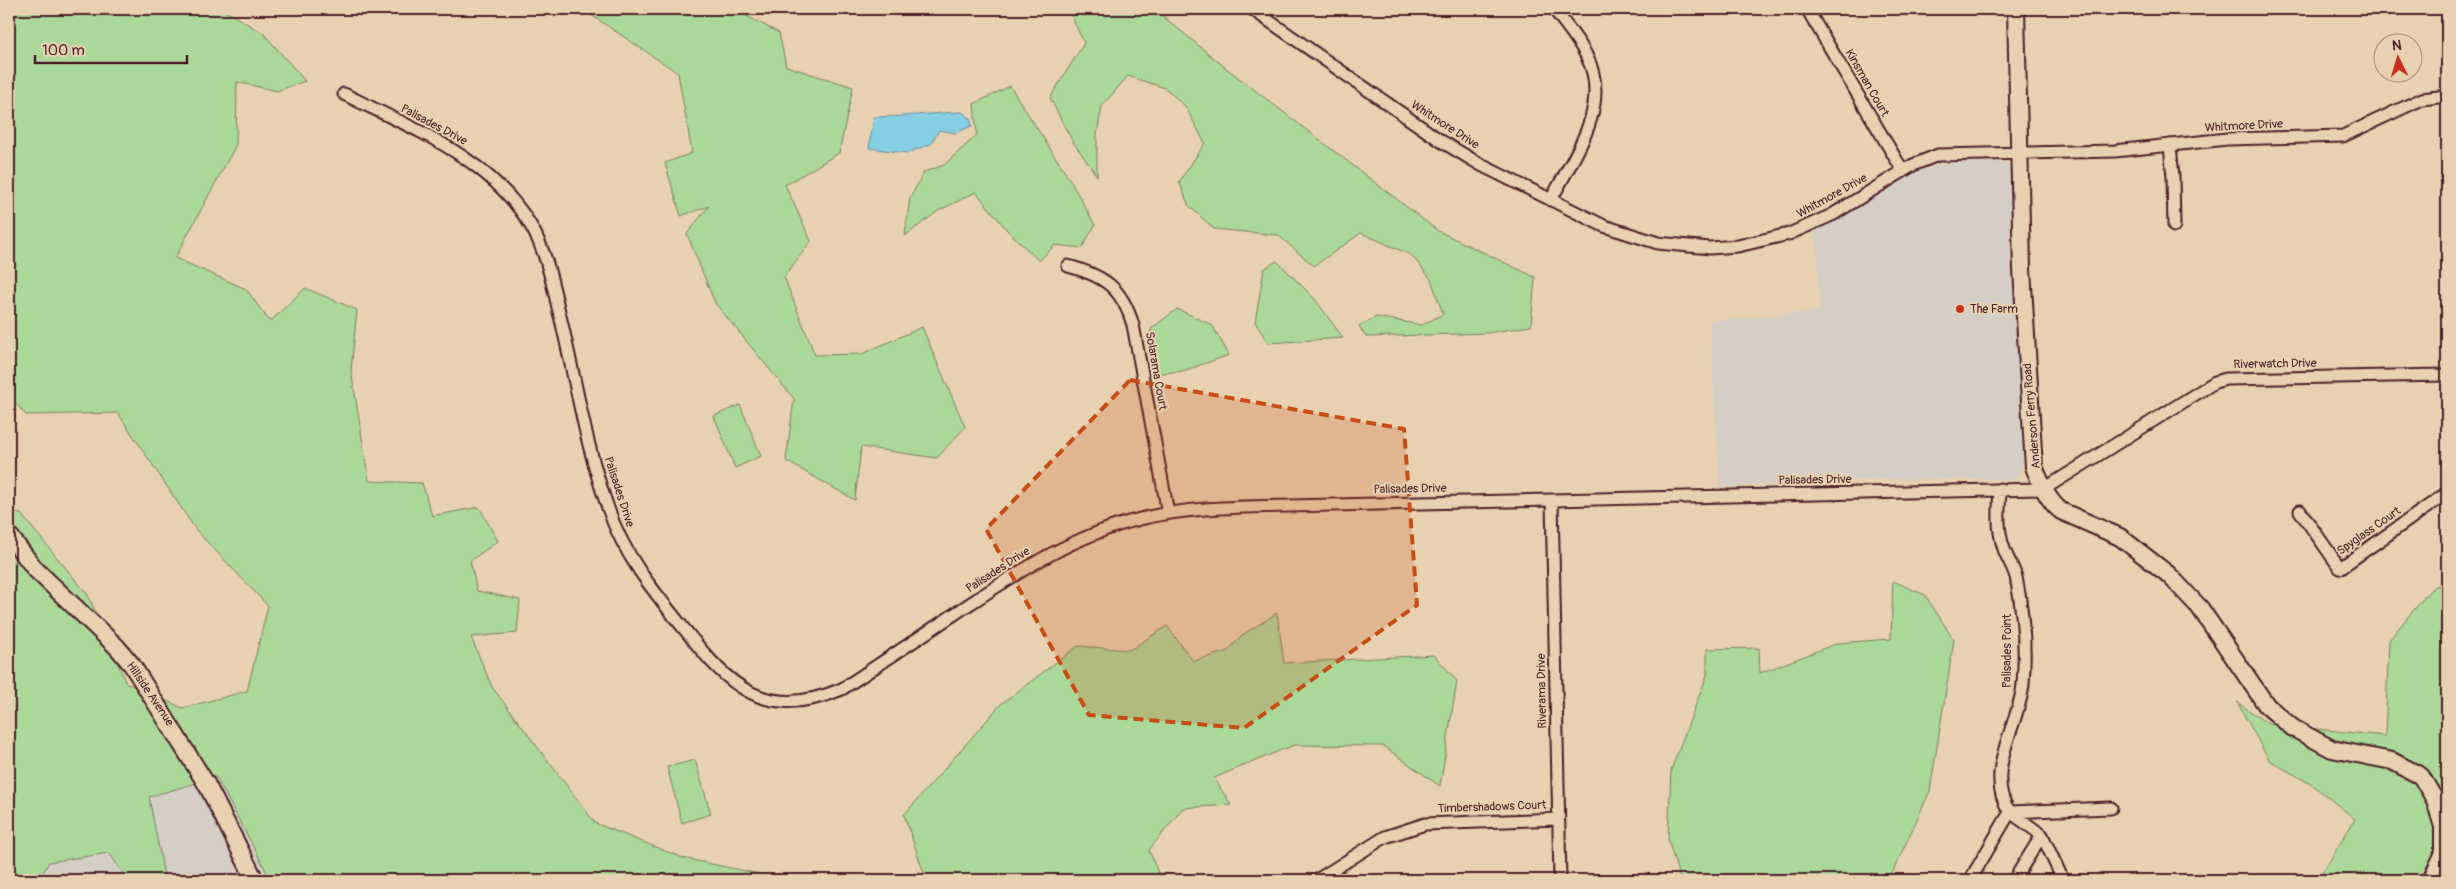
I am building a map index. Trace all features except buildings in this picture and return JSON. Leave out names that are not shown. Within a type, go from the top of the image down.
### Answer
[{"type":"street","name":"Whitmore Drive","points":[[1252,9],[1441,141],[1481,165],[1604,226],[1658,243],[1710,248],[1738,246],[1789,234],[1811,225],[1925,159],[1938,156],[2115,151],[2227,139],[2343,136],[2422,99],[2447,96]]},
{"type":"street","points":[[1552,200],[1590,122],[1596,94],[1593,69],[1587,56],[1554,9]]},
{"type":"street","name":"Kinsman Court","points":[[1807,9],[1903,171]]},
{"type":"street","name":"Anderson Ferry Road","points":[[2016,9],[2022,269],[2034,467],[2044,489],[2053,505],[2061,511],[2120,537],[2169,575],[2200,608],[2256,692],[2280,720],[2314,741],[2332,749],[2392,761],[2421,776],[2435,800],[2443,827],[2443,856],[2431,880]]},
{"type":"street","name":"Palisades Drive","points":[[344,94],[468,159],[498,184],[519,208],[532,228],[548,267],[600,483],[619,536],[648,585],[726,678],[750,693],[778,701],[792,702],[825,697],[842,689],[1015,574],[1056,550],[1108,528],[1168,513],[1218,508],[2044,489]]},
{"type":"street","points":[[2170,145],[2174,226]]},
{"type":"street","name":"Solarama Court","points":[[1068,266],[1104,279],[1122,299],[1129,312],[1134,325],[1168,513]]},
{"type":"street","name":"Riverwatch Drive","points":[[2044,489],[2216,382],[2226,379],[2447,375]]},
{"type":"street","name":"Palisades Point","points":[[2000,489],[2000,534],[2014,569],[2020,598],[2023,650],[2023,684],[2020,706],[2000,765],[2004,800],[2010,812]]},
{"type":"street","name":"Spyglass Court","points":[[2300,511],[2340,568],[2447,493]]},
{"type":"street","name":"Riverama Drive","points":[[1552,500],[1560,880]]},
{"type":"street","name":"Hillside Avenue","points":[[9,534],[35,569],[117,647],[132,665],[207,785],[255,880]]},
{"type":"street","points":[[2010,812],[2111,808]]},
{"type":"street","points":[[2010,812],[2042,835],[2063,880]]},
{"type":"street","points":[[1970,880],[2010,812]]},
{"type":"street","name":"Timbershadows Court","points":[[1320,878],[1385,837],[1425,824],[1558,818]]},
{"type":"street","points":[[2014,880],[2042,835]]},
{"type":"highlighted area","points":[[1130,380],[1404,429],[1417,605],[1244,728],[1089,715],[986,529]]},
{"type":"shaded area","points":[[2001,161],[2009,164],[2015,172],[2024,462],[2016,479],[1881,479],[1720,487],[1710,321],[1820,311],[1817,246],[1812,230],[1922,169],[1950,163]]},
{"type":"shaded area","points":[[216,777],[271,880],[165,880],[149,797]]},
{"type":"shaded area","points":[[109,853],[128,880],[39,880],[48,862]]},
{"type":"green space","points":[[9,9],[222,9],[263,33],[305,81],[277,91],[237,82],[236,145],[175,258],[246,289],[270,322],[305,288],[357,310],[351,370],[369,481],[422,483],[432,516],[479,507],[498,541],[470,561],[477,591],[520,600],[517,633],[471,637],[492,687],[595,823],[683,858],[788,880],[271,880],[216,777],[149,797],[165,880],[128,880],[109,853],[49,862],[39,880],[9,880],[9,512],[21,514],[88,595],[126,683],[183,708],[247,691],[268,606],[196,530],[118,413],[26,415],[9,396]]},
{"type":"green space","points":[[582,9],[745,9],[745,15],[779,33],[786,66],[853,87],[839,153],[785,185],[811,241],[784,277],[815,355],[862,354],[922,327],[965,427],[937,458],[861,447],[855,500],[786,461],[794,399],[715,303],[687,234],[709,206],[681,216],[665,163],[692,153],[678,73]]},
{"type":"green space","points":[[1068,9],[1154,9],[1226,68],[1438,231],[1535,277],[1531,326],[1487,333],[1366,337],[1359,326],[1376,317],[1422,325],[1443,314],[1431,279],[1411,255],[1361,233],[1314,266],[1278,235],[1214,229],[1189,206],[1179,182],[1205,143],[1185,106],[1165,88],[1128,76],[1102,106],[1097,134],[1097,176],[1071,139],[1050,98],[1084,43]]},
{"type":"green space","points":[[1010,86],[1070,180],[1095,225],[1082,248],[1055,245],[1039,261],[1007,230],[976,192],[938,211],[905,236],[910,198],[924,172],[944,165],[977,135],[974,104]]},
{"type":"green space","points":[[1277,261],[1315,299],[1343,338],[1268,343],[1255,322],[1264,269]]},
{"type":"green space","points":[[1177,309],[1212,325],[1229,355],[1183,371],[1153,374],[1151,329]]},
{"type":"green space","points":[[740,405],[761,456],[735,468],[714,416]]},
{"type":"green space","points":[[2447,580],[2447,880],[2318,880],[2355,819],[2314,786],[2269,760],[2237,702],[2268,724],[2385,736],[2389,640],[2431,589]]},
{"type":"green space","points":[[1893,581],[1925,595],[1954,640],[1930,791],[1889,880],[1680,880],[1668,839],[1671,770],[1707,675],[1707,649],[1759,648],[1760,673],[1838,643],[1891,639]]},
{"type":"green space","points":[[1277,613],[1284,663],[1434,655],[1457,681],[1440,786],[1383,746],[1294,745],[1214,778],[1231,805],[1183,808],[1149,850],[1158,873],[1184,877],[1184,880],[919,880],[924,873],[904,815],[1001,704],[1078,646],[1130,650],[1167,626],[1193,661],[1228,651],[1241,636]]},
{"type":"green space","points":[[695,760],[711,814],[682,823],[667,767]]},
{"type":"water","points":[[962,112],[970,118],[972,126],[955,133],[939,130],[931,144],[907,153],[869,148],[874,117]]},
{"type":"place","name":"The Farm","points":[[1960,309]]}]
